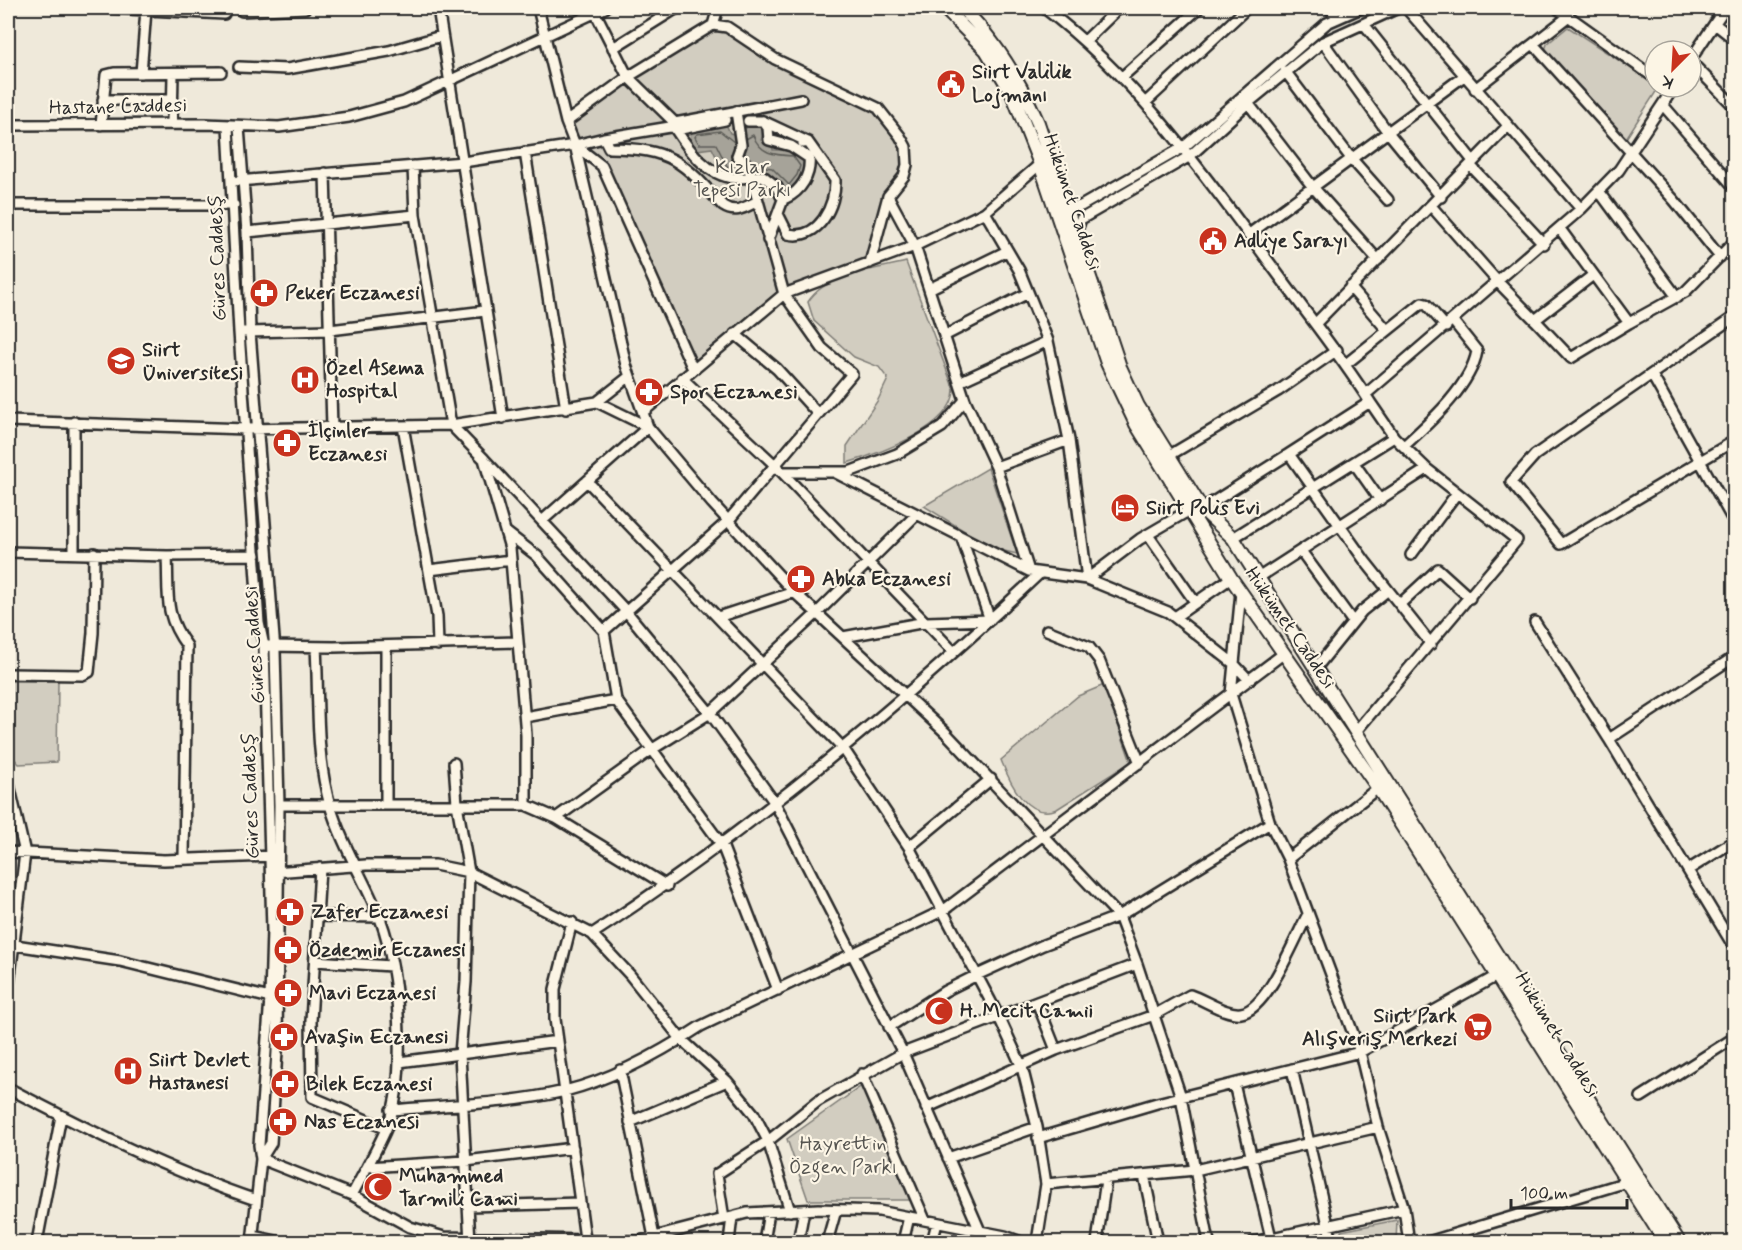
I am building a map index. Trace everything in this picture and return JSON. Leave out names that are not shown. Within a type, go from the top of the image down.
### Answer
[{"type":"main road","name":"Hükümet Caddesi","points":[[944,8],[991,57],[1012,93],[1040,164],[1107,363],[1120,395],[1188,511],[1231,578],[1378,788],[1502,973],[1665,1242]]},
{"type":"main road","points":[[962,8],[993,40],[1026,94],[1066,203],[1120,367],[1138,406],[1170,454],[1202,509],[1233,538],[1357,730],[1502,973],[1678,1242]]},
{"type":"street","points":[[110,8],[224,14]]},
{"type":"street","points":[[242,11],[305,8]]},
{"type":"street","points":[[438,8],[503,418]]},
{"type":"street","points":[[538,8],[566,122],[575,145],[630,376],[648,427],[794,592],[991,779],[1119,916],[1181,1097],[1209,1242]]},
{"type":"street","name":"Hastane Caddesi","points":[[8,125],[172,124],[279,127],[349,117],[404,102],[545,36],[594,10],[605,8]]},
{"type":"street","points":[[614,48],[677,8]]},
{"type":"street","points":[[713,25],[718,8]]},
{"type":"street","points":[[1044,8],[1057,11],[1122,77],[1184,147],[1248,235],[1337,350],[1394,437],[1427,469],[1516,540],[1470,598],[1357,730]]},
{"type":"street","points":[[1085,41],[1119,8]]},
{"type":"street","points":[[1122,77],[1199,8]]},
{"type":"street","points":[[1145,103],[1247,8]]},
{"type":"street","points":[[1329,8],[1338,18]]},
{"type":"street","points":[[1066,203],[1074,207],[1081,206],[1184,147],[1327,23],[1360,8]]},
{"type":"street","points":[[1075,236],[1081,219],[1190,156],[1248,103],[1323,42],[1398,8]]},
{"type":"street","points":[[1406,8],[1581,210]]},
{"type":"street","points":[[1557,8],[1643,69]]},
{"type":"street","points":[[1703,42],[1723,11],[1711,8]]},
{"type":"street","points":[[141,73],[146,10]]},
{"type":"street","points":[[594,10],[628,77],[676,126],[688,148],[711,170],[733,178],[763,176],[770,180],[784,197]]},
{"type":"street","points":[[1475,89],[1569,16]]},
{"type":"street","points":[[1364,24],[1427,102],[1472,163],[1544,244]]},
{"type":"street","points":[[1715,24],[1734,39]]},
{"type":"street","points":[[566,122],[628,77],[713,25],[727,27],[775,59],[878,108],[900,136],[908,156],[904,176],[888,196],[870,263]]},
{"type":"street","points":[[239,67],[287,69],[389,51],[441,36]]},
{"type":"street","points":[[1323,42],[1387,131],[1441,197]]},
{"type":"street","points":[[1533,44],[1720,257]]},
{"type":"street","points":[[101,125],[106,75],[114,72],[173,74],[221,72]]},
{"type":"street","points":[[1285,72],[1350,157],[1388,200]]},
{"type":"street","points":[[172,124],[173,74]]},
{"type":"street","points":[[1703,74],[1734,106]]},
{"type":"street","points":[[1248,235],[1350,157],[1464,75]]},
{"type":"street","points":[[233,181],[463,162],[575,145],[725,117],[741,110],[801,99]]},
{"type":"street","points":[[1202,509],[1368,398],[1544,244],[1599,191],[1630,153],[1666,99]]},
{"type":"street","points":[[103,100],[173,100]]},
{"type":"street","points":[[1248,103],[1312,186],[1378,260]]},
{"type":"street","points":[[1663,105],[1734,187]]},
{"type":"street","points":[[725,117],[731,130],[739,132],[746,128],[748,121],[741,110]]},
{"type":"street","points":[[604,631],[728,520],[779,469],[818,414],[852,374],[822,348],[784,294],[749,177],[748,165],[737,156],[741,145],[739,132],[741,110]]},
{"type":"street","points":[[748,121],[763,122],[808,142],[835,180],[832,207],[816,227],[797,236],[788,234],[778,214]]},
{"type":"street","points":[[763,122],[768,128],[769,140],[791,146],[809,158],[810,165],[801,186],[793,195],[784,197]]},
{"type":"street","name":"Güres Caddesş","points":[[228,126],[233,181],[239,332],[259,622],[268,646],[272,856],[275,872],[270,998],[259,1145],[261,1159]]},
{"type":"street","name":"Güres Caddesi","points":[[239,127],[248,232],[250,332],[258,429],[268,646],[279,805],[275,872],[277,1052],[271,1143],[261,1159]]},
{"type":"street","points":[[1316,323],[1432,207],[1507,127]]},
{"type":"street","points":[[604,138],[609,148],[635,148],[660,153],[689,168],[723,206],[730,210],[740,210],[756,202]]},
{"type":"street","points":[[791,146],[808,142]]},
{"type":"street","points":[[575,145],[602,166],[693,369]]},
{"type":"street","points":[[525,152],[566,409]]},
{"type":"street","points":[[643,412],[784,294],[915,246],[985,212],[1040,164]]},
{"type":"street","points":[[413,166],[415,215],[451,425],[626,611],[710,713],[775,803],[903,1053],[983,1232],[984,1242]]},
{"type":"street","points":[[325,173],[332,428]]},
{"type":"street","points":[[1599,191],[1677,297]]},
{"type":"street","points":[[888,196],[915,246],[965,400],[996,467],[1033,573]]},
{"type":"street","points":[[768,240],[784,197]]},
{"type":"street","points":[[8,205],[234,205]]},
{"type":"street","points":[[1432,207],[1498,282],[1571,358],[1677,297],[1734,242]]},
{"type":"street","points":[[985,212],[1028,293],[1048,340],[1069,440],[1087,579]]},
{"type":"street","points":[[248,232],[415,215]]},
{"type":"street","points":[[1560,229],[1629,323]]},
{"type":"street","points":[[929,289],[1007,251]]},
{"type":"street","points":[[1535,320],[1593,275]]},
{"type":"street","points":[[1350,287],[1387,330]]},
{"type":"street","points":[[944,336],[1028,293]]},
{"type":"street","points":[[1346,364],[1422,303],[1450,324],[1477,351],[1468,378],[1404,446]]},
{"type":"street","points":[[239,332],[330,330],[485,311]]},
{"type":"street","points":[[1734,317],[1535,455],[1511,482],[1561,544],[1734,441]]},
{"type":"street","points":[[735,334],[777,369],[818,414]]},
{"type":"street","points":[[959,382],[1048,340]]},
{"type":"street","points":[[1170,454],[1278,391],[1337,350]]},
{"type":"street","points":[[1652,375],[1734,522]]},
{"type":"street","points":[[8,421],[246,429],[451,425],[566,409],[597,402],[630,376]]},
{"type":"street","points":[[682,378],[779,469],[953,651]]},
{"type":"street","points":[[779,469],[849,472],[897,454],[925,439],[942,427],[965,400]]},
{"type":"street","points":[[597,402],[648,427]]},
{"type":"street","points":[[74,422],[74,553]]},
{"type":"street","points":[[403,426],[437,616],[438,645]]},
{"type":"street","points":[[542,521],[648,427]]},
{"type":"street","points":[[1233,538],[1394,437]]},
{"type":"street","points":[[996,467],[1069,440]]},
{"type":"street","points":[[1288,453],[1340,526],[1431,644]]},
{"type":"street","points":[[484,459],[506,532],[511,560],[525,717],[526,805]]},
{"type":"street","points":[[1354,463],[1380,500]]},
{"type":"street","points":[[1258,578],[1427,469]]},
{"type":"street","points":[[834,472],[915,516],[1033,573],[1087,579],[1175,617],[1233,663],[1249,680]]},
{"type":"street","points":[[587,481],[843,748],[909,847],[999,1017],[1022,1067],[1037,1127],[1046,1184],[1037,1242]]},
{"type":"street","points":[[1410,555],[1457,493]]},
{"type":"street","points":[[1087,579],[1148,535],[1188,511]]},
{"type":"street","points":[[555,818],[651,750],[710,713],[817,613],[915,516]]},
{"type":"street","points":[[506,532],[537,556],[604,631],[616,700],[722,845],[778,990]]},
{"type":"street","points":[[1148,535],[1195,602]]},
{"type":"street","points":[[962,539],[990,620]]},
{"type":"street","points":[[1301,551],[1353,622]]},
{"type":"street","points":[[8,552],[167,556],[256,555]]},
{"type":"street","points":[[8,674],[82,675],[89,672],[93,633],[94,553]]},
{"type":"street","points":[[167,556],[170,617],[174,628],[187,646],[184,859]]},
{"type":"street","points":[[429,570],[511,560]]},
{"type":"street","points":[[1400,604],[1438,569],[1470,598]]},
{"type":"street","points":[[592,934],[667,886],[843,748],[990,620],[1033,573]]},
{"type":"street","points":[[1175,617],[1231,578]]},
{"type":"street","points":[[1316,668],[1353,622],[1388,590]]},
{"type":"street","points":[[718,617],[794,592]]},
{"type":"street","points":[[1241,592],[1231,694],[1270,823],[1288,859],[1307,916],[1360,1052],[1378,1127],[1404,1209],[1409,1242]]},
{"type":"street","points":[[843,638],[926,622],[990,620]]},
{"type":"street","points":[[1535,622],[1734,947]]},
{"type":"street","points":[[1047,630],[1089,647],[1099,660],[1140,763]]},
{"type":"street","points":[[268,646],[386,646],[518,642]]},
{"type":"street","points":[[386,646],[386,804]]},
{"type":"street","points":[[316,647],[319,752],[330,805],[354,867],[380,917],[387,936],[397,1008],[399,1074],[391,1110],[385,1128],[352,1196]]},
{"type":"street","points":[[391,1110],[565,1091],[620,1070],[681,1039],[701,1026],[944,910],[1283,654]]},
{"type":"street","points":[[1608,739],[1734,657]]},
{"type":"street","points":[[525,717],[616,700]]},
{"type":"street","points":[[454,763],[456,804],[469,872],[466,982],[460,1054],[470,1240]]},
{"type":"street","points":[[909,847],[991,779]]},
{"type":"street","points":[[8,780],[25,853],[8,992]]},
{"type":"street","points":[[1288,859],[1378,788]]},
{"type":"street","points":[[279,805],[526,805],[555,818],[667,886]]},
{"type":"street","points":[[889,1027],[945,991],[977,975],[1043,945],[1119,916],[1270,823]]},
{"type":"street","points":[[1688,870],[1734,841]]},
{"type":"street","points":[[8,852],[184,859],[272,856]]},
{"type":"street","points":[[275,872],[320,868],[435,865],[469,872],[592,934],[630,975],[681,1039],[727,1081],[754,1114],[768,1141],[790,1211]]},
{"type":"street","points":[[320,868],[311,1021],[312,1096],[385,1128]]},
{"type":"street","points":[[317,916],[380,917]]},
{"type":"street","points":[[926,1108],[1056,1050],[1154,1015],[1190,995],[1228,1011],[1240,1014],[1250,1011],[1264,997],[1307,916]]},
{"type":"street","points":[[572,922],[555,988],[558,1041],[580,1203],[590,1240]]},
{"type":"street","points":[[15,945],[120,961],[270,998]]},
{"type":"street","points":[[315,961],[391,966]]},
{"type":"street","points":[[729,1242],[728,1218],[717,1174],[768,1141],[818,1101],[862,1074],[903,1053],[1137,964]]},
{"type":"street","points":[[1038,1138],[1181,1097],[1360,1052],[1502,973]]},
{"type":"street","points":[[1037,1002],[1056,1050]]},
{"type":"street","points":[[1641,1097],[1734,1038]]},
{"type":"street","points":[[399,1062],[558,1041]]},
{"type":"street","points":[[1292,1069],[1312,1144],[1332,1242]]},
{"type":"street","points":[[620,1070],[654,1237]]},
{"type":"street","points":[[862,1074],[925,1220]]},
{"type":"street","points":[[630,1122],[727,1081]]},
{"type":"street","points":[[1234,1084],[1271,1241]]},
{"type":"street","points":[[8,1088],[92,1132],[215,1186],[256,1200]]},
{"type":"street","points":[[37,1242],[61,1116]]},
{"type":"street","points":[[948,1158],[1037,1127]]},
{"type":"street","points":[[1046,1184],[1195,1170],[1378,1127]]},
{"type":"street","points":[[367,1167],[466,1161],[573,1148]]},
{"type":"street","points":[[280,1242],[252,1239],[261,1159],[352,1196],[410,1227],[444,1237],[470,1240],[639,1240],[728,1218],[769,1212],[836,1210],[879,1211],[1021,1242]]},
{"type":"street","points":[[1144,1175],[1158,1242]]},
{"type":"street","points":[[1097,1242],[1106,1180]]},
{"type":"street","points":[[1428,1242],[1627,1182]]},
{"type":"street","points":[[469,1206],[580,1203]]},
{"type":"street","points":[[1253,1242],[1271,1241],[1329,1225],[1404,1209]]},
{"type":"street","points":[[798,1242],[804,1210]]},
{"type":"street","points":[[827,1242],[836,1210]]},
{"type":"street","points":[[764,1242],[769,1212]]},
{"type":"street","points":[[903,1242],[909,1217]]},
{"type":"street","points":[[932,1242],[937,1223]]},
{"type":"green space","name":"Kızlar Tepesi Parkı","points":[[713,25],[727,27],[775,59],[878,108],[900,136],[907,165],[888,196],[870,263],[784,294],[693,369],[602,167],[575,145],[566,122]]},
{"type":"green space","points":[[1568,27],[1643,76],[1643,99],[1651,99],[1625,140],[1545,50],[1547,44]]},
{"type":"green space","points":[[906,262],[954,390],[950,404],[928,427],[911,437],[894,446],[847,463],[847,446],[878,400],[888,379],[879,367],[854,357],[814,321],[808,302],[816,292],[839,279]]},
{"type":"green space","points":[[988,468],[1017,554],[992,548],[924,506]]},
{"type":"green space","points":[[8,681],[58,681],[57,762],[19,764],[13,757],[6,725]]},
{"type":"green space","points":[[1104,685],[1131,762],[1057,809],[1037,810],[1028,805],[1009,779],[1001,760],[1078,696]]},
{"type":"green space","name":"Hayrettin Özgen Parkı","points":[[863,1085],[912,1200],[808,1200],[787,1139]]},
{"type":"green space","points":[[1397,1220],[1396,1242],[1342,1242],[1341,1231]]},
{"type":"water","points":[[749,123],[762,126],[765,130],[761,140],[772,144],[773,150],[795,150],[805,161],[805,172],[798,185],[785,194],[772,176],[758,172],[723,171],[712,148],[697,150],[690,143],[691,130],[726,124],[730,133],[741,136]]},
{"type":"place","name":"Siirt Valilik Lojmanı","points":[[951,84]]},
{"type":"place","name":"Adliye Sarayı","points":[[1213,241]]},
{"type":"place","name":"Peker Eczanesi","points":[[264,293]]},
{"type":"place","name":"Siirt Üniversitesi","points":[[121,361]]},
{"type":"place","name":"Özel Asema Hospital","points":[[305,380]]},
{"type":"place","name":"Spor Eczanesi","points":[[649,392]]},
{"type":"place","name":"İlçinler Eczanesi","points":[[287,443]]},
{"type":"place","name":"Siirt Polis Evi","points":[[1125,508]]},
{"type":"place","name":"Abka Eczanesi","points":[[801,579]]},
{"type":"place","name":"Zafer Eczanesi","points":[[290,912]]},
{"type":"place","name":"Özdemir Eczanesi","points":[[288,950]]},
{"type":"place","name":"Mavi Eczanesi","points":[[288,993]]},
{"type":"place","name":"H. Mecit Camii","points":[[939,1011]]},
{"type":"place","name":"Siirt Park Alışveriş Merkezi","points":[[1478,1027]]},
{"type":"place","name":"Avaşin Eczanesi","points":[[284,1037]]},
{"type":"place","name":"Siirt Devlet Hastanesi","points":[[128,1071]]},
{"type":"place","name":"Bilek Eczanesi","points":[[285,1084]]},
{"type":"place","name":"Nas Eczanesi","points":[[283,1122]]},
{"type":"place","name":"Muhammed Tarmili Cami","points":[[378,1187]]}]
